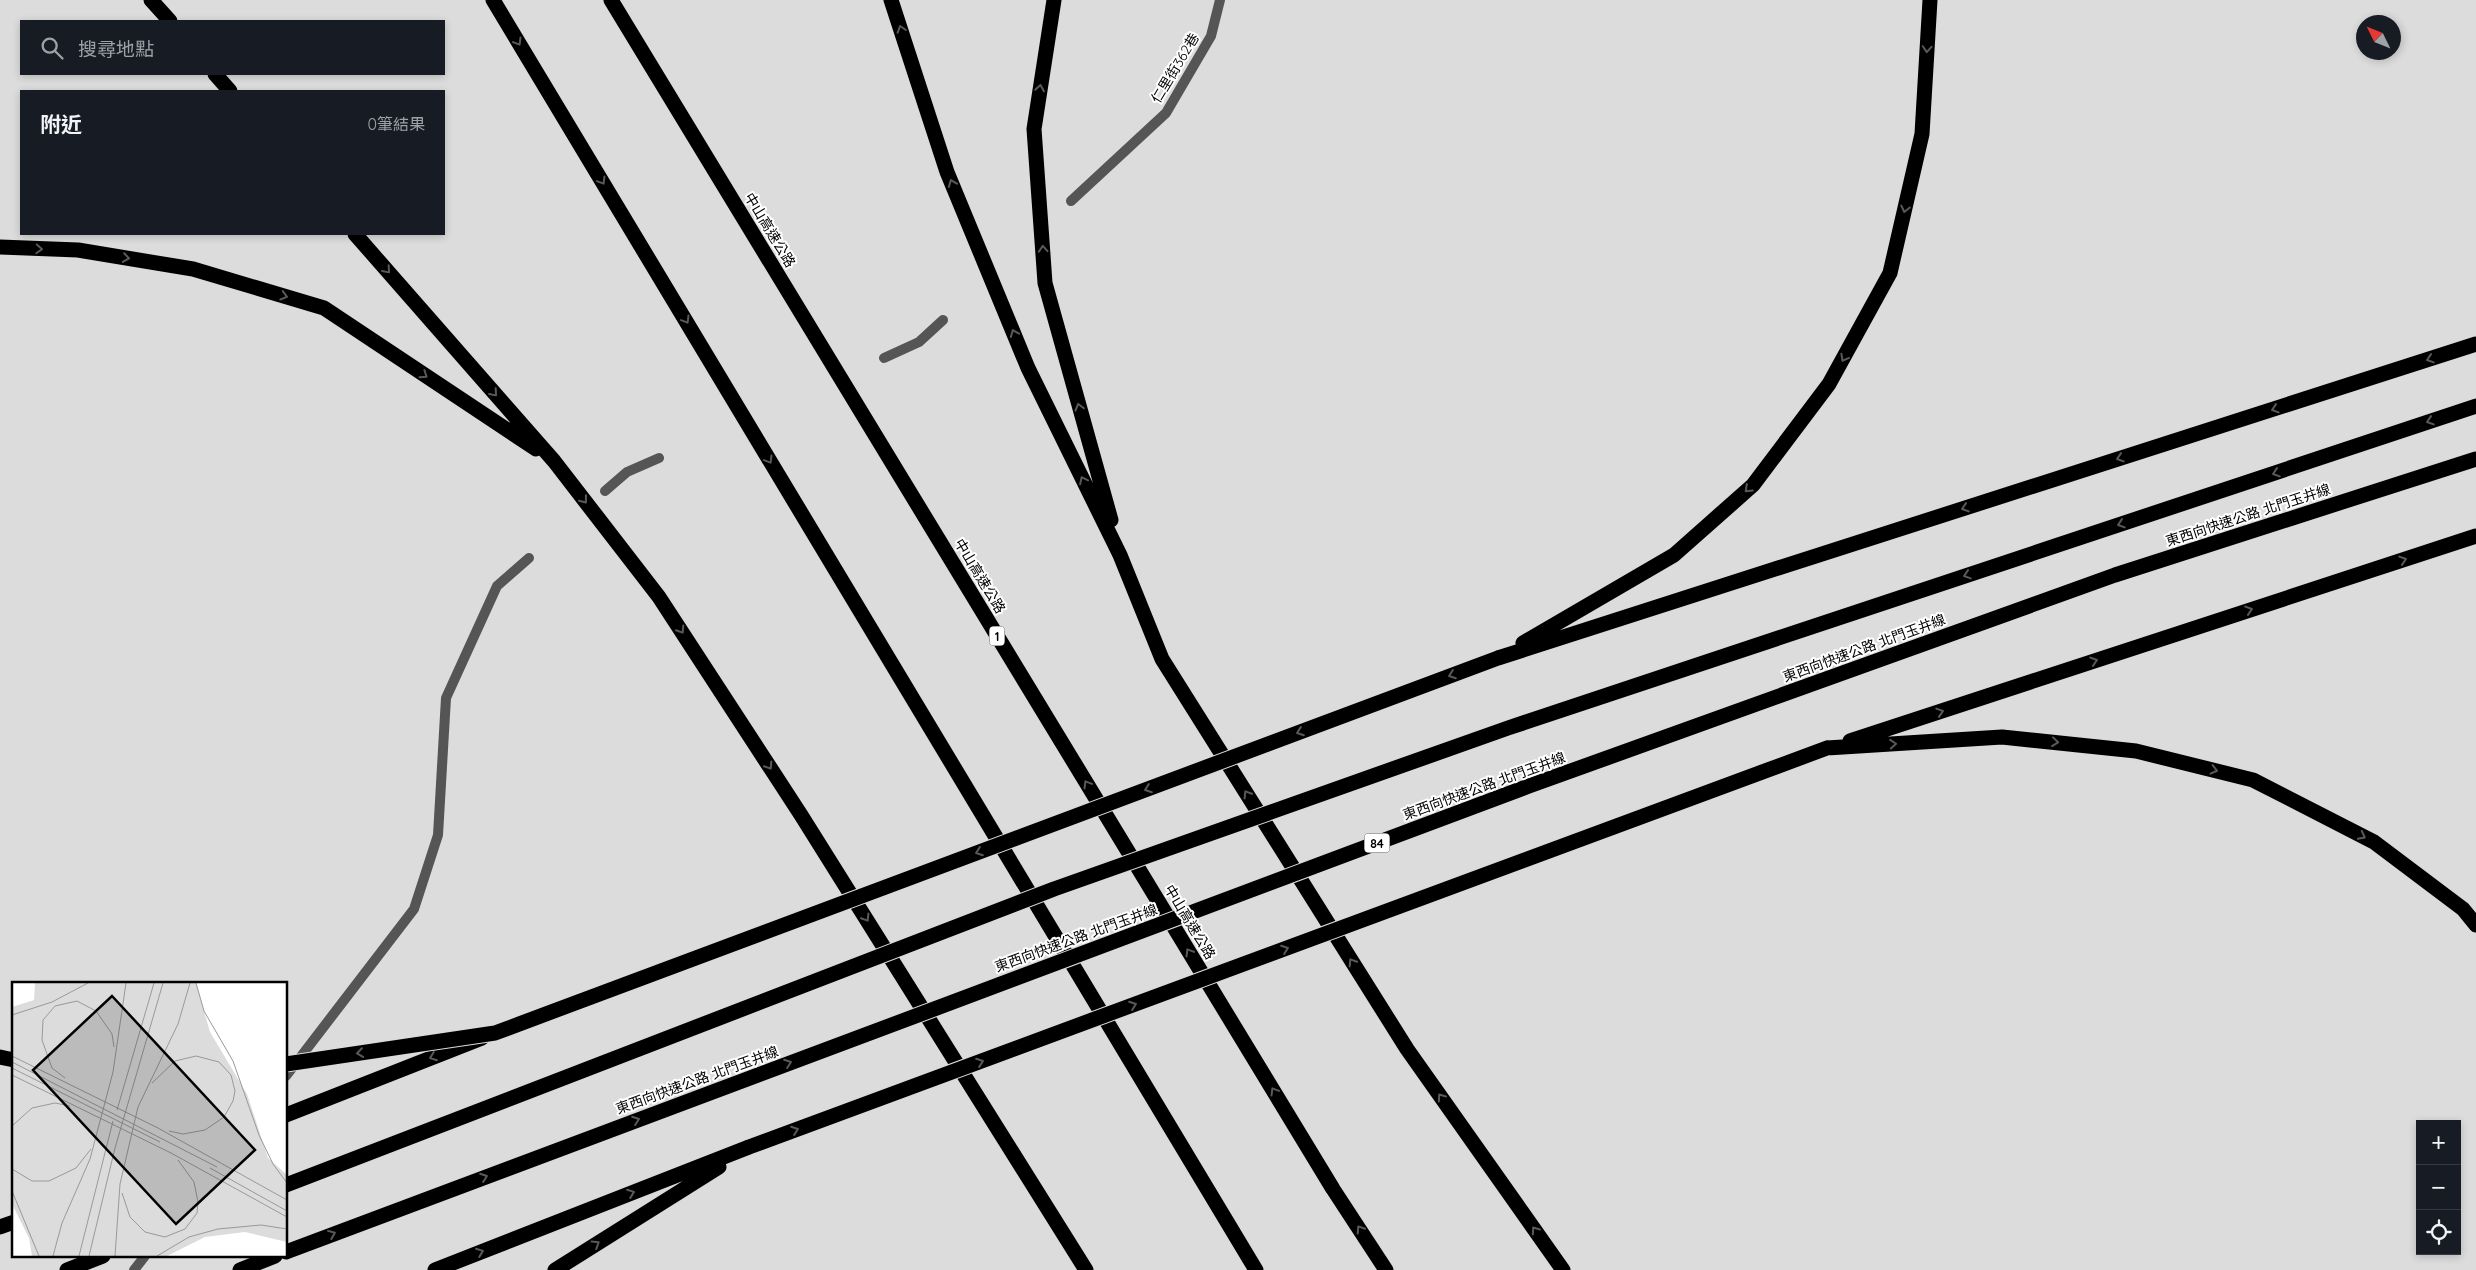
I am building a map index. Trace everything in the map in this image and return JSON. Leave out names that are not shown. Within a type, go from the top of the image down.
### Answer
[{"type":"highway","points":[[151,0],[169,20]]},
{"type":"highway","points":[[493,0],[1256,1270]]},
{"type":"highway","name":"中山高速公路","points":[[611,0],[1333,1189],[1386,1270]]},
{"type":"highway","points":[[891,0],[947,172],[965,216],[1028,368],[1120,555],[1162,660],[1407,1049],[1563,1270]]},
{"type":"highway","points":[[1054,0],[1034,129],[1045,283],[1120,555]]},
{"type":"highway","points":[[1498,658],[1674,555],[1754,484],[1829,384],[1890,273],[1922,134],[1930,0]]},
{"type":"highway","points":[[216,75],[229,90]]},
{"type":"highway","points":[[355,235],[554,461],[659,597],[801,815],[1086,1270]]},
{"type":"highway","points":[[0,247],[78,250],[193,270],[324,308],[554,461]]},
{"type":"highway","points":[[288,1114],[495,1033],[1498,658],[2476,344]]},
{"type":"highway","points":[[288,1184],[1091,876],[1508,728],[2476,406]]},
{"type":"highway","name":"東西向快速公路 北門玉井線","points":[[288,1251],[1529,786],[2115,575],[2476,459]]},
{"type":"highway","points":[[434,1270],[750,1147],[1827,748],[2476,536]]},
{"type":"highway","points":[[1827,748],[2002,737],[2136,751],[2253,780],[2374,842],[2463,909],[2476,925]]},
{"type":"highway","points":[[288,1064],[495,1033]]},
{"type":"highway","points":[[555,1270],[750,1147]]},
{"type":"highway","points":[[0,1227],[12,1223]]},
{"type":"highway","points":[[67,1270],[98,1258]]},
{"type":"highway","points":[[240,1270],[270,1258]]},
{"type":"lane","name":"仁里街362巷","points":[[1071,201],[1166,113],[1210,36],[1220,0]]},
{"type":"lane","points":[[884,358],[919,342],[942,320]]},
{"type":"lane","points":[[605,491],[627,472],[659,458]]},
{"type":"lane","points":[[288,1073],[414,908],[438,835],[446,698],[497,586],[529,558]]},
{"type":"lane","points":[[134,1270],[143,1258]]},
{"type":"shaded area","points":[[0,0],[2476,0],[2476,1270],[0,1270]]}]
